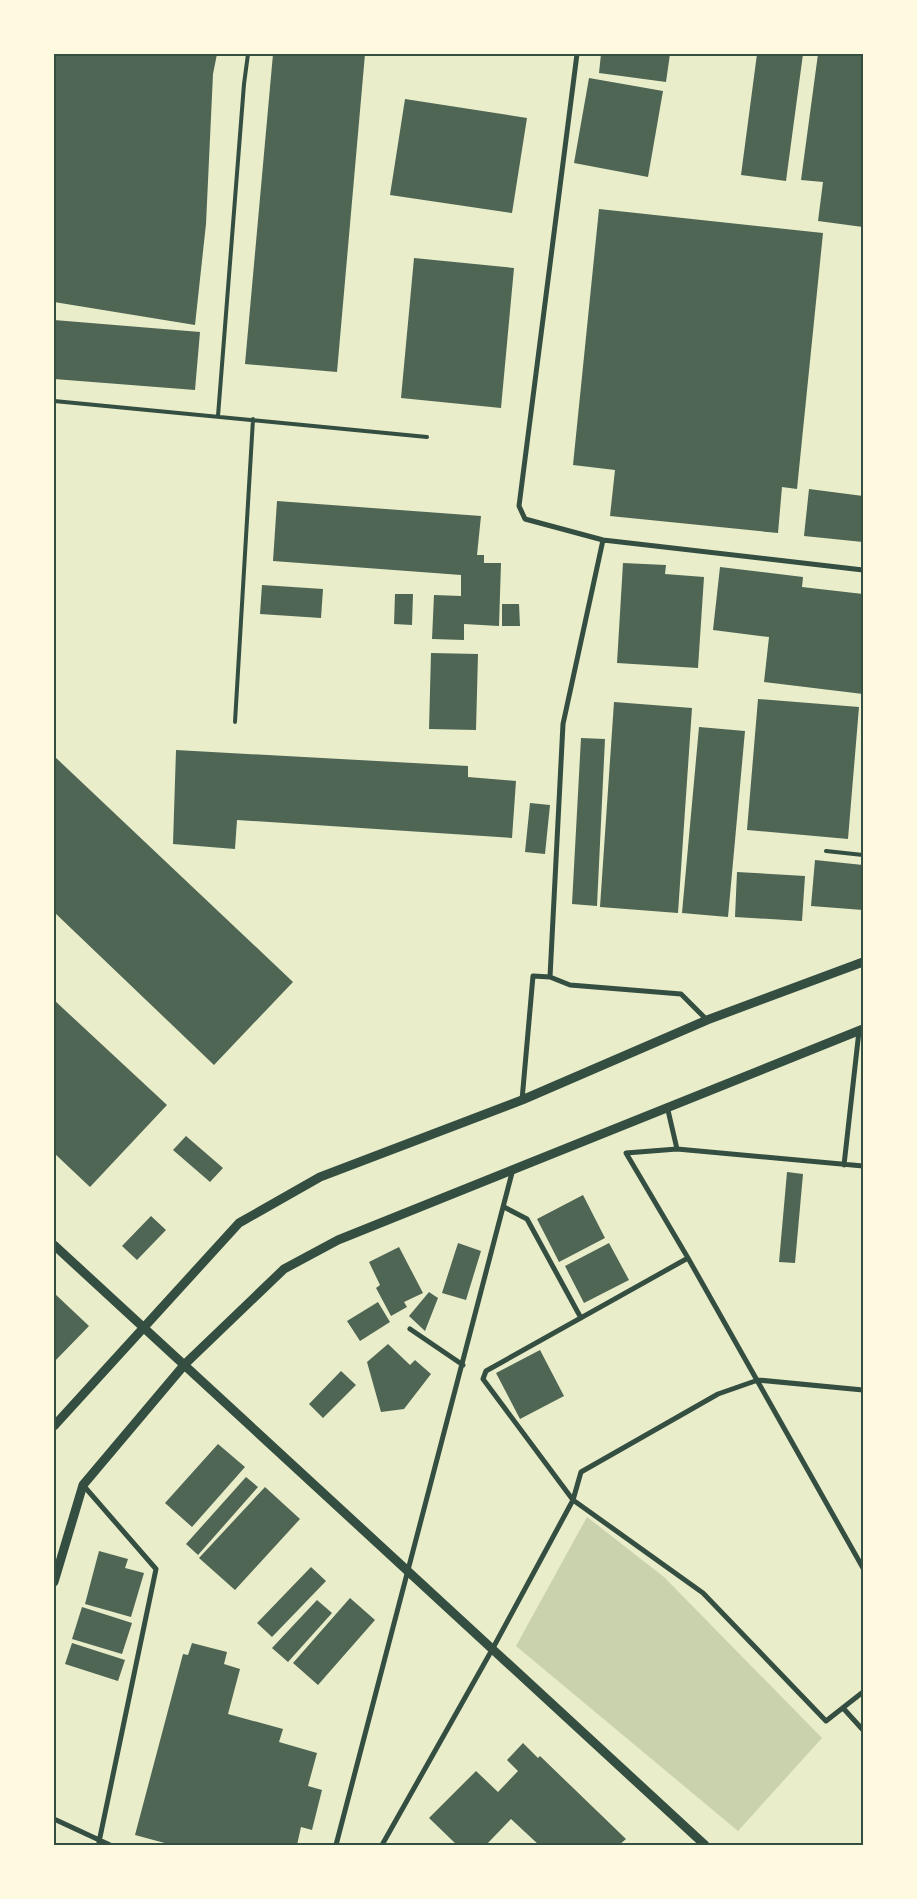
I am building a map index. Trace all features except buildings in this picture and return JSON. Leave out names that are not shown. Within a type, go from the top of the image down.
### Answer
[{"type":"street","points":[[577,54],[519,506],[525,520],[603,540],[863,570]]},
{"type":"street","points":[[550,978],[563,724],[603,540]]},
{"type":"street","points":[[54,1426],[239,1223],[320,1177],[522,1100],[707,1020],[863,962]]},
{"type":"street","points":[[522,1100],[533,976],[550,978],[570,984],[681,994],[707,1020]]},
{"type":"street","points":[[54,1582],[83,1485],[185,1364],[284,1269],[338,1240],[667,1106],[861,1030],[844,1164]]},
{"type":"street","points":[[667,1106],[677,1149]]},
{"type":"street","points":[[863,1166],[677,1149],[626,1153],[758,1380],[863,1568]]},
{"type":"street","points":[[336,1845],[409,1572],[513,1168]]},
{"type":"street","points":[[504,1207],[527,1219],[581,1318]]},
{"type":"street","points":[[54,1244],[142,1328],[185,1364],[705,1845]]},
{"type":"street","points":[[688,1258],[486,1371],[483,1379],[573,1500],[703,1593],[826,1721],[863,1692]]},
{"type":"street","points":[[410,1329],[463,1365]]},
{"type":"street","points":[[382,1845],[493,1648],[573,1500],[581,1472],[718,1394],[758,1380],[863,1390]]},
{"type":"street","points":[[83,1485],[156,1569],[99,1842]]},
{"type":"street","points":[[843,1708],[863,1730]]},
{"type":"street","points":[[54,1819],[99,1842],[110,1845]]},
{"type":"lane","points":[[218,416],[248,54]]},
{"type":"lane","points":[[54,401],[427,437]]},
{"type":"lane","points":[[235,722],[253,419]]},
{"type":"lane","points":[[826,852],[863,855]]},
{"type":"green space","points":[[587,1517],[664,1577],[822,1738],[738,1831],[516,1646]]}]
